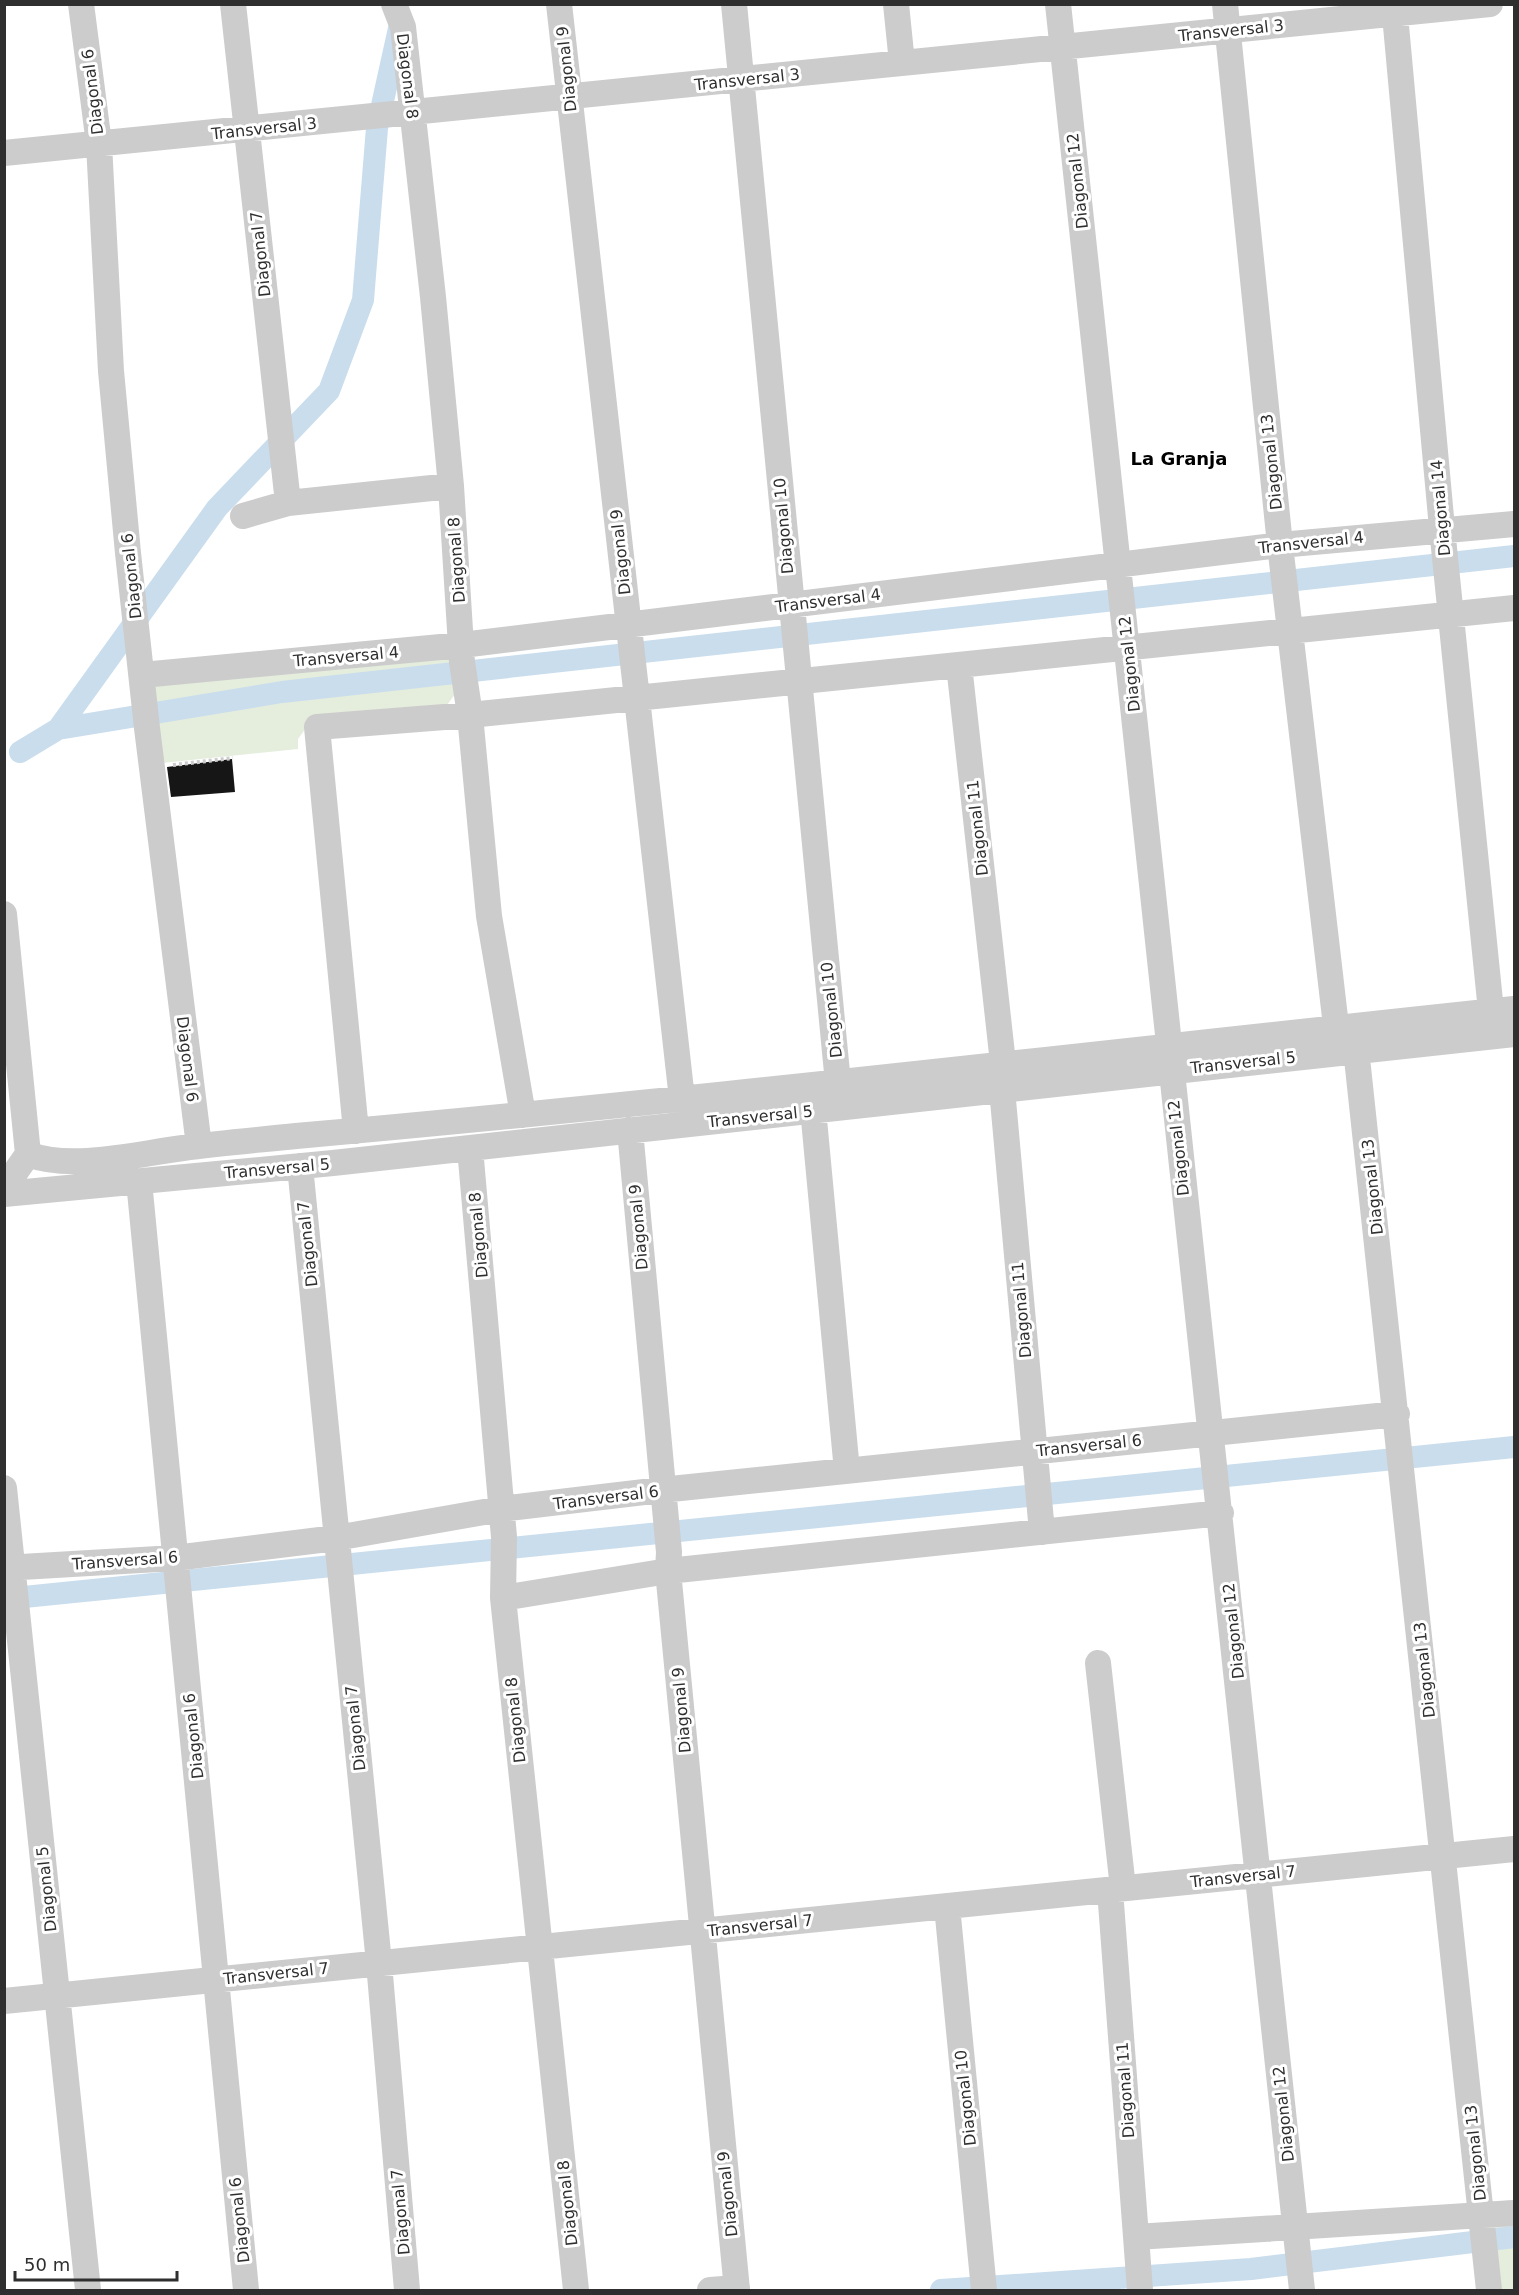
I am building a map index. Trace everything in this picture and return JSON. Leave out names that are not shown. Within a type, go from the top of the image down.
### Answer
[{"type":"street","name":"Diagonal 6","points":[[81,4],[99,144],[111,371],[134,603],[147,728],[199,1146]]},
{"type":"street","name":"Diagonal 7","points":[[233,4],[288,503]]},
{"type":"street","name":"Diagonal 9","points":[[559,4],[682,1099]]},
{"type":"street","name":"Diagonal 10","points":[[734,4],[838,1083]]},
{"type":"street","points":[[896,4],[902,63]]},
{"type":"street","name":"Diagonal 12","points":[[1058,4],[1120,572],[1167,1044],[1210,1440],[1219,1501],[1301,2284]]},
{"type":"street","name":"Diagonal 13","points":[[1225,4],[1281,551],[1336,1026]]},
{"type":"street","name":"Transversal 3","points":[[4,153],[1228,31],[1395,9],[1490,4]]},
{"type":"street","name":"Diagonal 14","points":[[1395,9],[1450,615],[1503,1010]]},
{"type":"street","name":"Diagonal 8","points":[[397,13],[403,113],[451,486],[462,653],[489,916],[523,1115]]},
{"type":"street","points":[[243,516],[288,503],[451,486]]},
{"type":"street","name":"Transversal 4","points":[[143,688],[462,653],[629,630],[791,613],[1515,524]]},
{"type":"street","points":[[357,1131],[317,727],[635,688],[798,674],[959,665],[1127,642],[1291,631],[1515,608]]},
{"type":"street","name":"Diagonal 11","points":[[959,665],[1003,1063]]},
{"type":"street","points":[[4,914],[12,1078],[27,1154],[12,1177],[4,1182]]},
{"type":"street","name":"Transversal 5","points":[[27,1154],[44,1160],[70,1161],[199,1146],[838,1083],[1167,1044],[1503,1010]]},
{"type":"street","name":"Transversal 5","points":[[4,1194],[470,1148],[1515,1034]]},
{"type":"street","name":"Diagonal 13","points":[[1356,1050],[1398,1420],[1489,2290]]},
{"type":"street","name":"Diagonal 11","points":[[1002,1089],[1042,1532]]},
{"type":"street","points":[[813,1110],[847,1471]]},
{"type":"street","name":"Diagonal 9","points":[[630,1130],[702,1931],[737,2289]]},
{"type":"street","name":"Diagonal 8","points":[[470,1148],[504,1537],[503,1598],[576,2290]]},
{"type":"street","name":"Diagonal 7","points":[[300,1166],[379,1963],[407,2290]]},
{"type":"street","name":"Diagonal 6","points":[[139,1181],[246,2290]]},
{"type":"street","name":"Transversal 6","points":[[10,1572],[177,1577],[501,1509],[662,1496],[847,1471],[1034,1451],[1210,1440],[1398,1420]]},
{"type":"street","name":"Diagonal 5","points":[[4,1488],[10,1572],[88,2290]]},
{"type":"street","points":[[503,1598],[668,1561],[1042,1532],[1219,1501]]},
{"type":"street","name":"Diagonal 11","points":[[1098,1663],[1117,1889],[1140,2290]]},
{"type":"street","name":"Transversal 7","points":[[4,2001],[1515,1849]]},
{"type":"street","name":"Diagonal 10","points":[[946,1906],[983,2281]]},
{"type":"street","points":[[1136,2237],[1296,2240],[1482,2222],[1515,2213]]},
{"type":"street","points":[[710,2290],[737,2289]]},
{"type":"path","points":[[152,768],[234,758]]},
{"type":"green space","points":[[444,648],[457,663],[459,689],[447,705],[309,724],[298,739],[298,749],[162,763],[153,682]]},
{"type":"green space","points":[[1514,2200],[1514,2290],[1489,2290],[1480,2203]]},
{"type":"building","points":[[232,759],[235,792],[171,797],[167,767]]},
{"type":"waterway","points":[[20,752],[58,729],[217,508],[329,391],[363,300],[377,128],[400,24]]},
{"type":"waterway","points":[[58,729],[282,692],[1514,556]]},
{"type":"waterway","points":[[4,1599],[1514,1447]]},
{"type":"waterway","points":[[941,2290],[1251,2269],[1514,2237]]},
{"type":"district","name":"La Granja","points":[[1179,459]]}]
